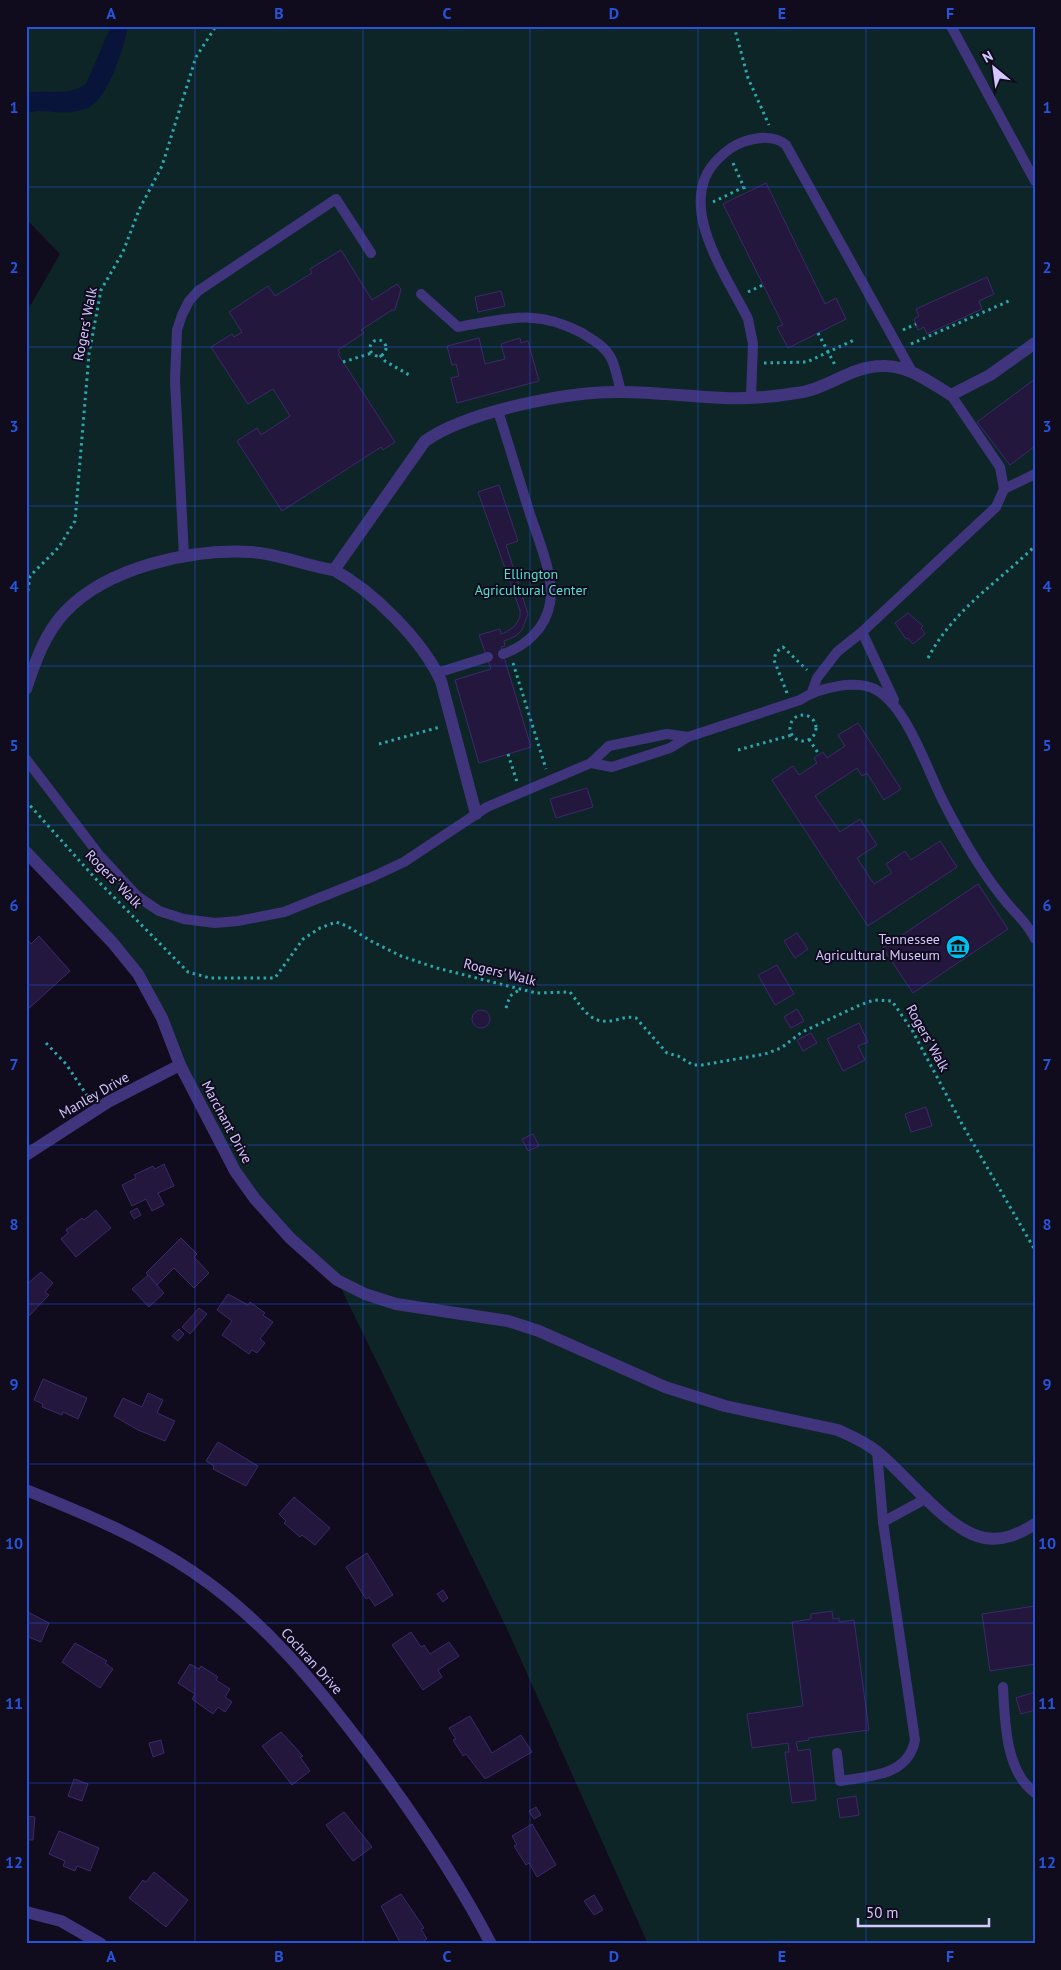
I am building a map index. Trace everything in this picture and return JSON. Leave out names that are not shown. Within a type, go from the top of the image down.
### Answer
[{"type":"street","points":[[334,570],[425,442],[442,431],[498,411],[556,398],[621,392],[726,398],[802,392],[841,377],[881,366],[911,370],[951,395],[990,375],[1035,343]]},
{"type":"street","points":[[26,689],[45,642],[58,621],[73,604],[94,589],[132,571],[184,556],[222,551],[254,552],[334,570],[348,579],[397,620],[416,641],[437,672],[453,723],[476,814]]},
{"type":"street","name":"Marchant Drive","points":[[26,852],[112,942],[138,974],[162,1018],[180,1065],[235,1171],[255,1199],[290,1238],[325,1270],[349,1288],[384,1300],[508,1321],[539,1331],[665,1387],[726,1406],[838,1430],[854,1436],[877,1452],[953,1522],[979,1537],[1004,1538],[1035,1524]]},
{"type":"street","name":"Manley Drive","points":[[26,1155],[95,1110],[180,1065]]},
{"type":"street","name":"Cochran Drive","points":[[26,1490],[103,1523],[167,1556],[222,1593],[275,1640],[318,1687],[395,1790],[429,1840],[491,1944]]},
{"type":"street","points":[[26,1912],[61,1921],[101,1944]]},
{"type":"lane","points":[[951,26],[1035,181]]},
{"type":"lane","points":[[751,397],[750,364],[752,334],[748,320],[704,232],[700,208],[707,173],[714,163],[728,151],[749,140],[769,138],[786,145],[911,370]]},
{"type":"lane","points":[[184,556],[175,372],[177,330],[189,301],[198,291],[227,270],[336,199],[371,253]]},
{"type":"lane","points":[[421,294],[458,327],[529,316],[557,321],[569,326],[597,342],[611,358],[621,392]]},
{"type":"lane","points":[[812,692],[816,678],[837,652],[862,632],[996,508],[1004,489],[1000,467],[951,395]]},
{"type":"lane","points":[[498,411],[547,566],[551,601],[539,628],[528,641],[506,653]]},
{"type":"lane","points":[[1004,489],[1035,474]]},
{"type":"lane","points":[[862,632],[942,798],[971,850],[1007,904],[1020,917],[1035,939]]},
{"type":"lane","points":[[437,672],[488,657]]},
{"type":"lane","points":[[591,764],[612,767],[670,748],[688,737],[791,703],[812,692],[864,684],[882,693],[898,708]]},
{"type":"lane","points":[[26,759],[100,856],[137,896],[159,911],[184,919],[215,923],[238,921],[284,912],[404,862],[476,814],[520,792],[591,764],[609,746],[667,734],[688,737]]},
{"type":"lane","points":[[836,1752],[840,1781],[890,1771],[908,1759],[914,1745],[914,1724],[883,1522],[877,1452]]},
{"type":"lane","points":[[883,1522],[927,1498]]},
{"type":"lane","points":[[1003,1687],[1005,1718],[1016,1768],[1022,1780],[1035,1793]]},
{"type":"path","name":"Rogers’ Walk","points":[[26,604],[30,576],[59,546],[75,521],[89,354],[101,290],[123,252],[139,210],[162,166],[196,57],[216,26]]},
{"type":"path","points":[[734,26],[748,78],[767,119],[769,138]]},
{"type":"path","points":[[728,151],[746,192]]},
{"type":"path","points":[[700,208],[744,187]]},
{"type":"path","points":[[900,350],[1009,301]]},
{"type":"path","points":[[818,332],[841,377]]},
{"type":"path","points":[[750,364],[806,362],[854,340]]},
{"type":"path","points":[[372,352],[370,347],[372,343],[381,341],[386,347],[380,355]]},
{"type":"path","points":[[343,362],[372,352],[380,355],[411,376]]},
{"type":"path","points":[[928,658],[936,640],[959,612],[1035,546]]},
{"type":"path","points":[[797,716],[774,660],[774,655],[779,648],[783,647],[816,678]]},
{"type":"path","points":[[506,653],[549,780]]},
{"type":"path","points":[[797,716],[806,716],[814,722],[815,731],[809,739],[800,740],[792,735],[790,725],[797,716]]},
{"type":"path","points":[[378,744],[453,723]]},
{"type":"path","points":[[738,750],[792,735]]},
{"type":"path","points":[[809,739],[818,753]]},
{"type":"path","points":[[508,754],[520,792]]},
{"type":"path","name":"Rogers’ Walk","points":[[26,801],[94,877],[188,972],[210,978],[275,978],[303,939],[320,928],[336,922],[347,926],[371,942],[401,956],[437,968],[536,994],[570,992],[592,1017],[604,1023],[625,1017],[636,1018],[662,1050],[693,1065],[765,1054],[782,1048],[802,1032],[874,1000],[892,1001],[912,1030],[962,1124],[1035,1250]]},
{"type":"path","points":[[506,1008],[510,996],[520,989]]},
{"type":"path","points":[[46,1043],[66,1064],[95,1110]]},
{"type":"green space","name":"Ellington Agricultural Center","points":[[26,26],[1035,26],[1035,1944],[648,1944],[508,1631],[337,1280],[255,1199],[149,991],[26,851],[26,313],[60,254],[26,219]]},
{"type":"water","points":[[111,26],[128,26],[115,70],[98,100],[89,107],[72,112],[38,111],[26,113],[26,93],[65,92],[86,84]]},
{"type":"building","points":[[766,183],[825,304],[836,298],[846,319],[788,348],[777,327],[783,325],[723,204]]},
{"type":"building","points":[[341,250],[372,300],[397,284],[401,289],[395,310],[392,310],[361,330],[364,333],[338,350],[340,353],[338,354],[395,442],[383,450],[381,447],[282,511],[237,441],[257,428],[261,435],[290,416],[273,389],[248,404],[211,347],[232,334],[234,337],[242,332],[229,312],[268,286],[275,296],[312,273],[310,269]]},
{"type":"building","points":[[987,277],[994,294],[979,301],[982,309],[927,334],[924,327],[918,330],[914,319],[919,316],[916,309]]},
{"type":"building","points":[[501,291],[505,306],[478,312],[475,297]]},
{"type":"building","points":[[479,338],[485,364],[505,359],[501,344],[520,338],[521,343],[528,341],[539,381],[457,403],[451,378],[459,376],[456,364],[452,365],[447,346]]},
{"type":"building","points":[[1035,379],[1035,446],[1010,465],[977,422]]},
{"type":"building","points":[[499,485],[518,541],[506,545],[528,614],[522,630],[516,636],[504,641],[505,646],[501,647],[531,747],[479,763],[455,680],[491,669],[479,635],[500,629],[501,634],[506,632],[515,626],[520,617],[520,610],[478,492]]},
{"type":"building","points":[[908,613],[923,626],[921,628],[925,634],[913,644],[908,638],[906,639],[895,623]]},
{"type":"building","points":[[858,723],[901,789],[884,800],[867,773],[862,776],[857,768],[815,796],[840,832],[860,819],[877,845],[857,858],[874,884],[892,873],[886,864],[905,851],[911,860],[940,841],[957,867],[868,926],[772,780],[793,766],[799,775],[817,763],[814,758],[823,752],[827,758],[845,746],[838,735]]},
{"type":"building","points":[[587,788],[593,807],[556,818],[550,799]]},
{"type":"building","points":[[978,884],[1008,929],[913,993],[883,948]]},
{"type":"building","points":[[797,933],[808,949],[795,958],[784,941]]},
{"type":"building","points":[[39,936],[70,971],[26,1011],[26,938],[31,944]]},
{"type":"building","points":[[777,965],[794,994],[775,1005],[758,975]]},
{"type":"building","points":[[797,1009],[804,1021],[791,1028],[784,1017]]},
{"type":"building","points":[[481,1010],[487,1013],[490,1019],[487,1025],[481,1028],[475,1025],[472,1019],[475,1013]]},
{"type":"building","points":[[859,1023],[868,1042],[858,1046],[865,1060],[843,1071],[827,1039]]},
{"type":"building","points":[[811,1033],[817,1043],[803,1051],[797,1040]]},
{"type":"building","points":[[926,1107],[932,1126],[911,1132],[905,1114]]},
{"type":"building","points":[[533,1134],[539,1146],[528,1151],[522,1139]]},
{"type":"building","points":[[164,1164],[174,1186],[158,1193],[164,1205],[152,1211],[146,1199],[132,1206],[122,1185],[136,1178],[134,1175],[153,1166],[155,1169]]},
{"type":"building","points":[[137,1208],[141,1215],[134,1219],[130,1212]]},
{"type":"building","points":[[96,1210],[111,1228],[76,1257],[61,1239],[68,1233],[66,1230],[82,1218],[84,1220]]},
{"type":"building","points":[[181,1238],[197,1254],[194,1257],[209,1273],[194,1288],[174,1268],[157,1285],[146,1273]]},
{"type":"building","points":[[41,1272],[53,1283],[45,1292],[49,1295],[26,1319],[26,1285]]},
{"type":"building","points":[[148,1275],[164,1293],[149,1307],[132,1289]]},
{"type":"building","points":[[228,1294],[248,1305],[250,1302],[265,1313],[263,1315],[273,1322],[260,1339],[265,1343],[257,1353],[252,1350],[249,1354],[222,1335],[232,1321],[217,1310]]},
{"type":"building","points":[[199,1308],[207,1314],[190,1334],[182,1327]]},
{"type":"building","points":[[179,1329],[184,1334],[178,1341],[172,1336]]},
{"type":"building","points":[[43,1379],[87,1398],[78,1419],[63,1412],[62,1415],[42,1407],[43,1404],[34,1400]]},
{"type":"building","points":[[148,1393],[163,1400],[157,1413],[175,1421],[165,1441],[138,1430],[114,1416],[123,1398],[142,1407]]},
{"type":"building","points":[[218,1442],[258,1466],[246,1486],[213,1469],[214,1466],[206,1461]]},
{"type":"building","points":[[294,1497],[330,1528],[315,1545],[302,1535],[300,1537],[284,1523],[286,1521],[279,1514]]},
{"type":"building","points":[[367,1553],[393,1595],[375,1606],[369,1597],[366,1599],[346,1567]]},
{"type":"building","points":[[443,1590],[448,1598],[443,1602],[437,1594]]},
{"type":"building","points":[[1035,1606],[1035,1664],[990,1671],[982,1614]]},
{"type":"building","points":[[26,1611],[49,1623],[41,1642],[26,1636]]},
{"type":"building","points":[[832,1611],[833,1619],[839,1618],[839,1622],[854,1620],[869,1730],[808,1738],[809,1740],[796,1742],[798,1751],[810,1749],[816,1800],[792,1803],[785,1752],[789,1752],[788,1743],[752,1748],[747,1714],[803,1706],[792,1622],[811,1619],[811,1614]]},
{"type":"building","points":[[411,1632],[421,1647],[424,1645],[430,1654],[449,1642],[459,1656],[438,1670],[442,1677],[423,1690],[392,1645]]},
{"type":"building","points":[[75,1643],[107,1661],[105,1663],[113,1669],[100,1688],[62,1662]]},
{"type":"building","points":[[190,1664],[199,1669],[201,1666],[218,1677],[216,1680],[230,1689],[225,1697],[232,1702],[225,1712],[218,1707],[213,1714],[192,1699],[195,1694],[178,1683]]},
{"type":"building","points":[[1035,1692],[1035,1710],[1021,1714],[1016,1698]]},
{"type":"building","points":[[470,1716],[492,1753],[521,1735],[532,1752],[485,1779],[466,1754],[463,1756],[453,1740],[456,1739],[449,1728]]},
{"type":"building","points":[[281,1732],[303,1756],[300,1757],[310,1771],[292,1785],[262,1746]]},
{"type":"building","points":[[161,1740],[164,1753],[153,1757],[149,1743]]},
{"type":"building","points":[[74,1779],[88,1784],[82,1801],[68,1796]]},
{"type":"building","points":[[856,1796],[859,1815],[840,1818],[837,1799]]},
{"type":"building","points":[[536,1807],[541,1815],[534,1819],[529,1811]]},
{"type":"building","points":[[344,1812],[372,1847],[353,1861],[326,1825]]},
{"type":"building","points":[[26,1816],[35,1817],[33,1840],[26,1840]]},
{"type":"building","points":[[532,1824],[556,1865],[537,1877],[529,1863],[526,1865],[514,1846],[517,1845],[512,1836]]},
{"type":"building","points":[[59,1831],[99,1848],[90,1871],[77,1866],[75,1871],[63,1866],[65,1861],[49,1854]]},
{"type":"building","points":[[154,1872],[188,1900],[166,1927],[129,1898],[143,1880],[146,1882]]},
{"type":"building","points":[[401,1894],[424,1928],[421,1929],[427,1939],[419,1944],[401,1944],[381,1906]]},
{"type":"building","points":[[594,1895],[603,1910],[594,1915],[584,1901]]},
{"type":"place","name":"Tennessee Agricultural Museum","points":[[958,947]]}]
